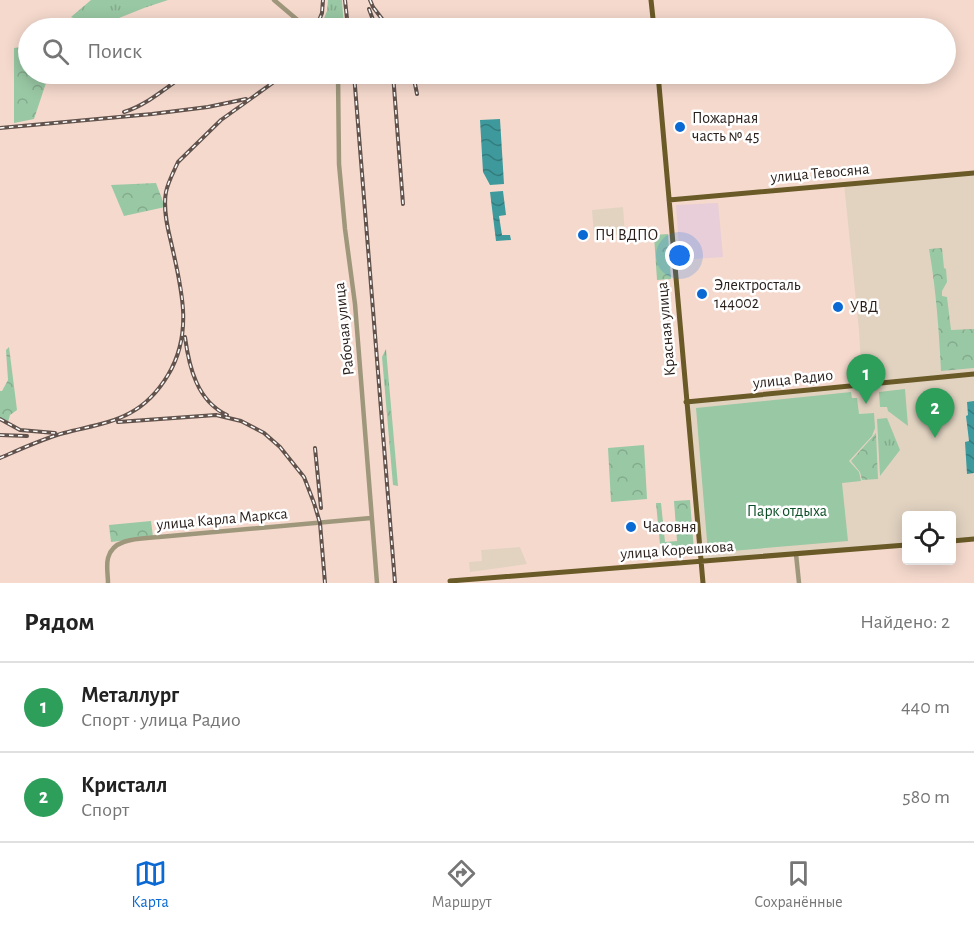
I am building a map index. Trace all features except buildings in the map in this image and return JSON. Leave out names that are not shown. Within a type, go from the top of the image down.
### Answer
[{"type":"main road","points":[[651,0],[653,18]]},
{"type":"main road","name":"Красная улица","points":[[659,84],[703,583]]},
{"type":"main road","name":"улица Тевосяна","points":[[669,200],[974,173]]},
{"type":"main road","name":"улица Радио","points":[[686,402],[974,374]]},
{"type":"main road","points":[[956,541],[974,539]]},
{"type":"main road","name":"улица Корешкова","points":[[450,581],[902,545]]},
{"type":"street","points":[[274,0],[295,18]]},
{"type":"street","name":"Рабочая улица","points":[[338,84],[339,164],[355,304],[377,583]]},
{"type":"street","name":"улица Карла Маркса","points":[[108,583],[109,556],[116,545],[129,541],[371,518]]},
{"type":"street","points":[[796,554],[798,583]]},
{"type":"shaded area","points":[[974,173],[974,539],[956,541],[956,511],[902,511],[902,545],[701,562],[686,402],[862,385],[859,331],[844,184]]},
{"type":"shaded area","points":[[718,203],[723,257],[680,260],[676,205]]},
{"type":"shaded area","points":[[623,207],[625,234],[594,236],[592,210]]},
{"type":"shaded area","points":[[520,547],[527,564],[470,572],[469,562],[482,561],[481,550]]},
{"type":"green space","points":[[91,0],[168,0],[119,18],[71,17]]},
{"type":"green space","points":[[328,0],[342,0],[343,18],[324,18]]},
{"type":"green space","points":[[18,47],[18,84],[46,84],[34,119],[14,123],[14,48]]},
{"type":"green space","points":[[156,183],[165,207],[124,216],[111,185]]},
{"type":"green space","points":[[668,234],[671,279],[657,280],[654,235]]},
{"type":"green space","points":[[942,248],[947,282],[942,296],[947,297],[951,330],[974,329],[974,368],[941,371],[934,279],[929,249]]},
{"type":"green space","points":[[9,347],[17,410],[10,415],[8,422],[0,417],[0,391],[8,380],[6,350]]},
{"type":"green space","points":[[386,349],[398,486],[393,485],[382,357]]},
{"type":"green space","points":[[905,389],[908,426],[888,411],[887,407],[880,407],[879,392]]},
{"type":"green space","name":"Парк отдыха","points":[[851,392],[852,398],[857,398],[859,414],[874,413],[875,428],[872,436],[849,461],[859,472],[861,481],[842,483],[848,541],[708,553],[696,408]]},
{"type":"green space","points":[[887,418],[900,450],[880,476],[877,419]]},
{"type":"green space","points":[[876,433],[878,479],[862,480],[860,472],[851,461]]},
{"type":"green space","points":[[644,445],[647,499],[611,502],[608,448]]},
{"type":"green space","points":[[690,500],[694,551],[661,554],[656,503],[661,503],[665,542],[677,541],[674,501]]},
{"type":"green space","points":[[151,521],[153,537],[111,542],[109,525]]},
{"type":"water","points":[[500,119],[504,184],[490,185],[483,172],[480,120]]},
{"type":"water","points":[[503,191],[506,215],[499,216],[502,235],[510,235],[511,240],[496,241],[490,192]]},
{"type":"water","points":[[974,401],[974,473],[967,474],[965,442],[969,441],[967,402]]},
{"type":"railway","points":[[320,18],[323,0]]},
{"type":"railway","points":[[345,0],[347,18]]},
{"type":"railway","points":[[370,0],[381,18]]},
{"type":"railway","points":[[369,9],[372,18]]},
{"type":"railway","points":[[124,112],[149,100],[172,84]]},
{"type":"railway","points":[[0,458],[56,435],[122,417],[151,397],[168,375],[176,359],[183,326],[181,293],[165,211],[165,198],[170,180],[178,162],[221,120],[271,84]]},
{"type":"railway","points":[[355,84],[395,583]]},
{"type":"railway","points":[[394,84],[403,204]]},
{"type":"railway","points":[[415,84],[417,94]]},
{"type":"railway","points":[[0,128],[152,114],[208,107],[246,99]]},
{"type":"railway","points":[[185,337],[196,382],[208,401],[227,415]]},
{"type":"railway","points":[[118,422],[216,415],[241,421],[264,433],[280,447],[304,477],[320,523],[325,583]]},
{"type":"railway","points":[[0,419],[20,430],[55,433]]},
{"type":"railway","points":[[0,435],[27,436]]},
{"type":"railway","points":[[315,448],[321,508]]},
{"type":"place","name":"Пожарная часть № 45","points":[[680,127]]},
{"type":"place","name":"ПЧ ВДПО","points":[[583,235]]},
{"type":"place","name":"Электросталь 144002","points":[[702,294]]},
{"type":"place","name":"УВД","points":[[838,307]]},
{"type":"place","name":"Металлург","points":[[866,404]]},
{"type":"place","name":"Кристалл","points":[[935,438]]},
{"type":"place","name":"Часовня","points":[[631,527]]}]
